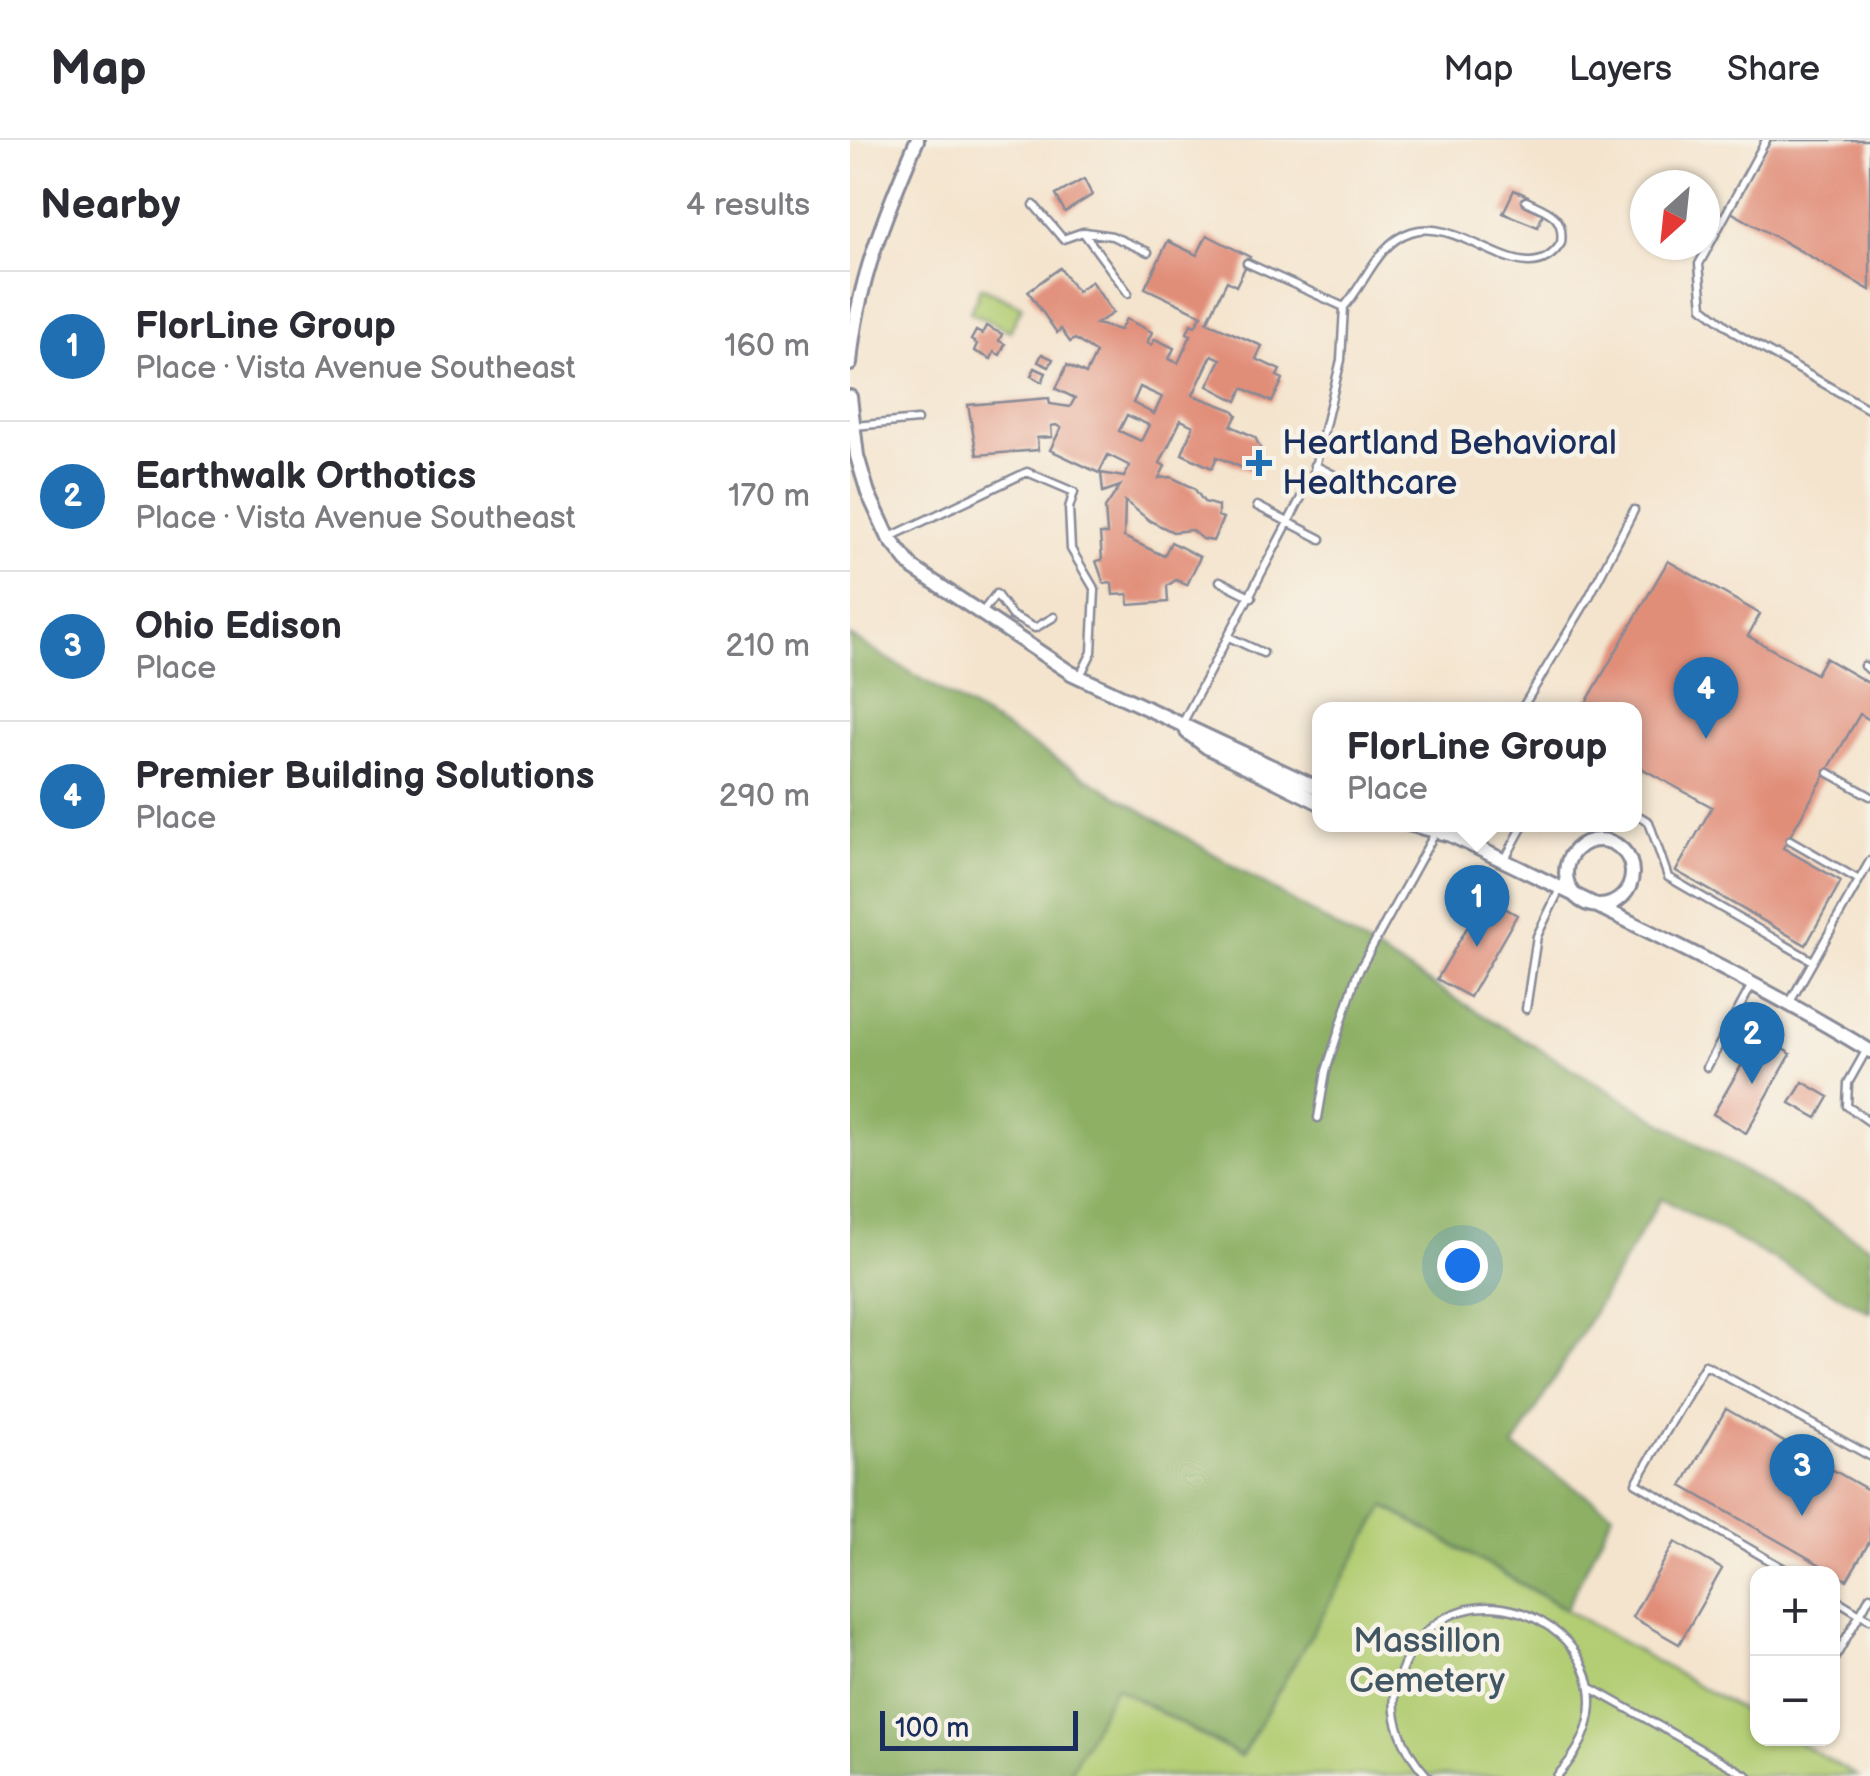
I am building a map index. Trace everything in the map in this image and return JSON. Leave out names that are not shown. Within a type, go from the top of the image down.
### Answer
[{"type":"street","points":[[850,364],[853,328],[871,255],[917,140]]},
{"type":"street","points":[[850,397],[862,475],[889,538],[914,568],[979,616],[1079,677],[1181,727],[1207,747],[1312,799]]},
{"type":"street","points":[[1181,727],[1208,734],[1312,785]]},
{"type":"street","points":[[1457,832],[1504,862],[1585,904],[1753,982],[1868,1051]]},
{"type":"street","points":[[1588,842],[1610,842],[1632,865],[1630,886],[1606,906],[1585,904],[1569,888],[1566,866],[1571,856],[1588,842]]},
{"type":"lane","points":[[1766,140],[1700,264],[1702,307],[1738,334],[1870,410]]},
{"type":"lane","points":[[1181,727],[1252,597],[1314,465],[1341,360],[1344,308],[1382,252],[1408,232],[1444,231],[1524,264],[1547,258],[1561,242],[1561,224],[1556,216],[1526,200]]},
{"type":"lane","points":[[1034,205],[1062,239],[1084,232],[1112,236],[1148,252]]},
{"type":"lane","points":[[1084,232],[1128,293]]},
{"type":"lane","points":[[1247,263],[1344,308]]},
{"type":"lane","points":[[852,426],[917,420]]},
{"type":"lane","points":[[1314,465],[1350,483]]},
{"type":"lane","points":[[889,538],[1028,472],[1074,492],[1069,508],[1071,549],[1094,590],[1092,652],[1079,677]]},
{"type":"lane","points":[[1257,506],[1321,539]]},
{"type":"lane","points":[[1526,702],[1589,597],[1634,510]]},
{"type":"lane","points":[[1220,581],[1252,597]]},
{"type":"lane","points":[[979,616],[996,594],[1012,616],[1034,628],[1054,617]]},
{"type":"lane","points":[[1230,638],[1263,654]]},
{"type":"lane","points":[[1829,773],[1870,796]]},
{"type":"lane","points":[[1642,818],[1649,822],[1668,877],[1813,961]]},
{"type":"lane","points":[[1318,1118],[1326,1072],[1357,974],[1436,832]]},
{"type":"lane","points":[[1504,862],[1520,832]]},
{"type":"lane","points":[[1790,840],[1859,880]]},
{"type":"lane","points":[[1790,1002],[1870,861]]},
{"type":"lane","points":[[1526,1010],[1537,936],[1559,890]]},
{"type":"lane","points":[[1707,1067],[1753,982]]},
{"type":"lane","points":[[1868,1051],[1848,1082],[1847,1106],[1870,1122]]},
{"type":"lane","points":[[1779,1566],[1636,1482],[1705,1364],[1870,1456]]},
{"type":"lane","points":[[1836,1656],[1870,1596]]},
{"type":"lane","points":[[1840,1602],[1870,1619]]},
{"type":"lane","points":[[1427,1776],[1410,1758],[1400,1735],[1394,1709],[1396,1685],[1405,1660],[1420,1638],[1462,1610],[1488,1606],[1538,1617],[1576,1651],[1593,1689],[1590,1718],[1578,1748],[1557,1776]]},
{"type":"lane","points":[[1593,1689],[1748,1776]]},
{"type":"green space","points":[[981,287],[1022,306],[1010,331],[970,312]]},
{"type":"green space","points":[[850,636],[1870,1247],[1870,1312],[1661,1198],[1514,1447],[1613,1513],[1566,1609],[1385,1506],[1241,1756],[1115,1687],[1068,1776],[850,1776]]},
{"type":"green space","name":"Massillon Cemetery","points":[[1384,1506],[1750,1715],[1750,1746],[1804,1746],[1857,1776],[1068,1776],[1114,1687],[1241,1757]]},
{"type":"building","points":[[1771,140],[1870,140],[1870,290],[1731,212]]},
{"type":"building","points":[[1084,179],[1092,195],[1065,212],[1056,195]]},
{"type":"building","points":[[1514,190],[1528,196],[1524,205],[1543,213],[1538,227],[1503,213]]},
{"type":"building","points":[[1207,235],[1250,257],[1236,286],[1227,281],[1207,322],[1262,346],[1256,359],[1280,370],[1277,376],[1283,379],[1272,402],[1243,388],[1237,401],[1208,386],[1221,359],[1212,355],[1193,395],[1233,410],[1237,415],[1231,426],[1255,437],[1260,448],[1250,471],[1217,457],[1212,468],[1182,454],[1193,426],[1181,420],[1160,463],[1165,466],[1159,478],[1171,477],[1194,488],[1204,502],[1218,506],[1218,516],[1223,518],[1213,541],[1191,530],[1173,532],[1150,521],[1125,501],[1124,537],[1164,556],[1171,542],[1200,557],[1187,585],[1176,580],[1167,586],[1168,602],[1129,605],[1128,594],[1113,595],[1112,583],[1104,584],[1096,561],[1102,560],[1100,534],[1107,534],[1105,508],[1120,486],[1103,492],[1101,473],[1124,477],[1130,466],[1108,455],[1099,473],[1050,450],[1061,428],[1056,425],[1051,426],[1052,437],[1037,438],[1038,450],[977,455],[968,405],[1049,398],[1050,404],[1070,407],[1075,398],[1056,389],[1067,365],[1086,374],[1096,353],[1075,339],[1070,342],[1061,329],[1057,333],[1028,291],[1060,268],[1077,292],[1091,281],[1113,313],[1096,324],[1120,330],[1126,319],[1152,332],[1147,343],[1152,345],[1155,339],[1174,348],[1169,359],[1178,363],[1191,335],[1187,333],[1191,324],[1195,326],[1202,315],[1145,288],[1168,241],[1197,255]],"holes":[[[1140,387],[1162,397],[1154,414],[1133,403]],[[1127,415],[1149,425],[1141,441],[1119,431]]]},
{"type":"building","points":[[986,326],[1002,334],[999,341],[1005,344],[1000,355],[994,352],[991,359],[974,351],[977,344],[971,340],[976,331],[982,334]]},
{"type":"building","points":[[1042,354],[1053,359],[1049,367],[1038,362]]},
{"type":"building","points":[[1035,368],[1046,373],[1042,382],[1031,376]]},
{"type":"building","points":[[1668,561],[1760,614],[1748,636],[1816,674],[1825,658],[1870,684],[1870,720],[1860,714],[1783,848],[1841,881],[1806,945],[1676,871],[1712,807],[1642,768],[1642,702],[1587,702]]},
{"type":"building","points":[[1485,897],[1517,915],[1470,997],[1437,979]]},
{"type":"building","points":[[1759,1035],[1791,1054],[1746,1133],[1713,1114]]},
{"type":"building","points":[[1803,1082],[1829,1097],[1817,1118],[1790,1103]]},
{"type":"building","points":[[1726,1409],[1870,1491],[1870,1541],[1847,1580],[1840,1576],[1840,1566],[1822,1566],[1682,1486]]},
{"type":"building","points":[[1675,1542],[1722,1569],[1679,1644],[1632,1617]]},
{"type":"place","name":"Heartland Behavioral Healthcare","points":[[1259,463]]},
{"type":"place","name":"Premier Building Solutions","points":[[1706,739]]},
{"type":"place","name":"FlorLine Group","points":[[1477,947]]},
{"type":"place","name":"Earthwalk Orthotics","points":[[1752,1084]]},
{"type":"place","name":"Ohio Edison","points":[[1802,1516]]}]
